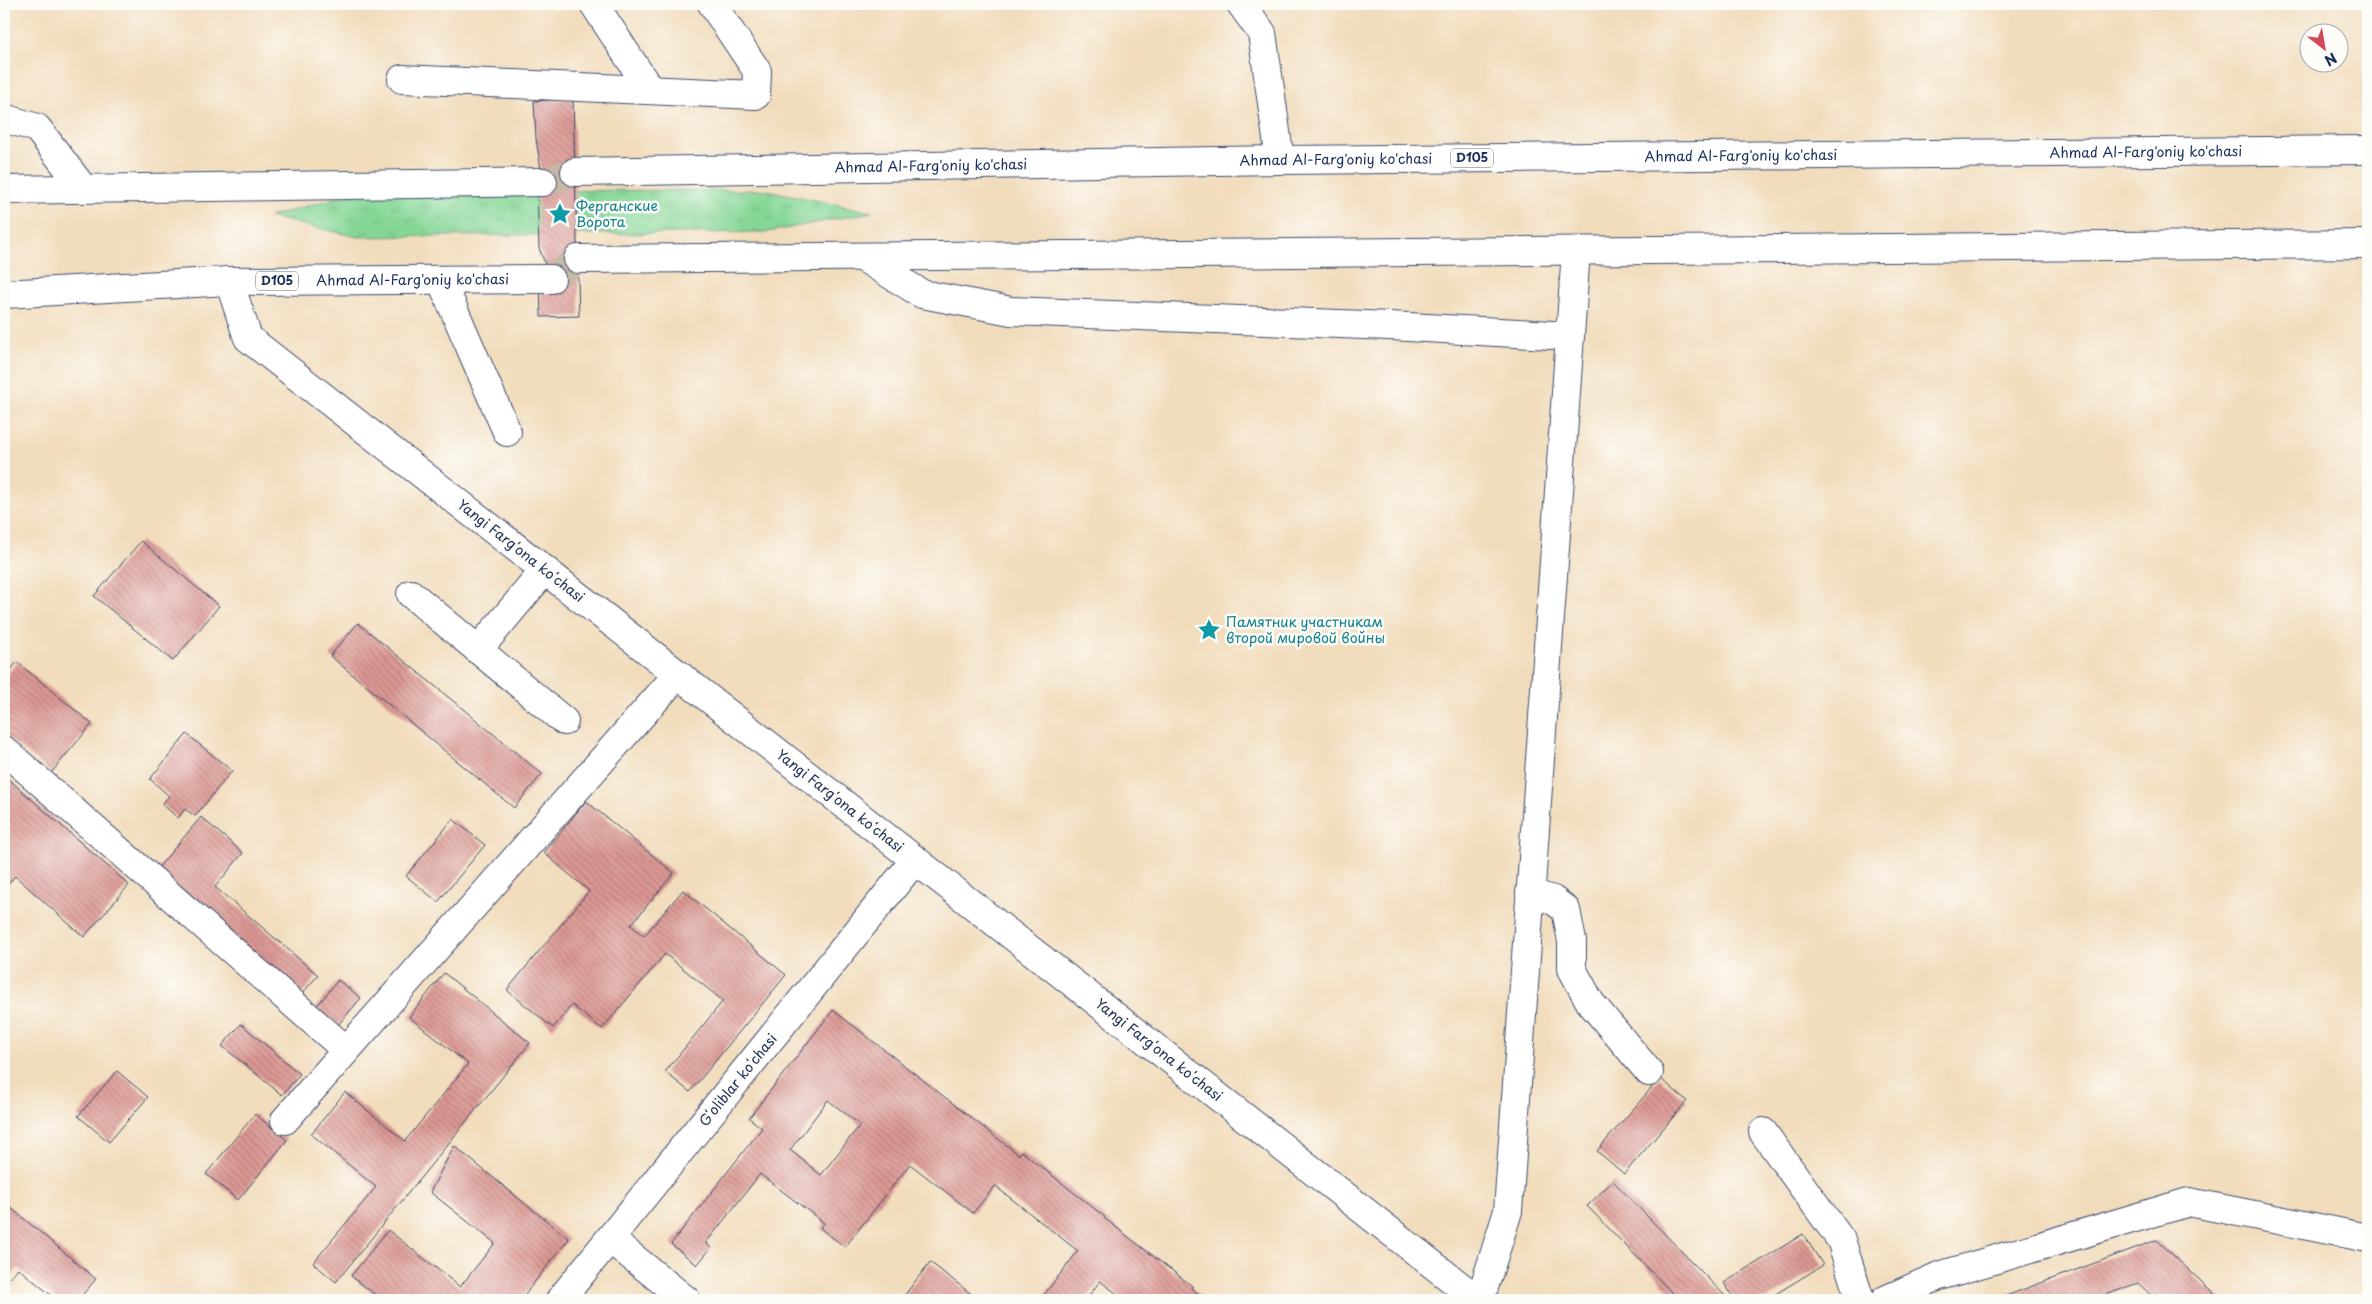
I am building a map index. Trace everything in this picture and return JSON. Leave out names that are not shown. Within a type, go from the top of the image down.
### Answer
[{"type":"main road","points":[[594,4],[650,90]]},
{"type":"main road","points":[[402,79],[756,95],[757,72],[712,4]]},
{"type":"main road","points":[[1241,4],[1262,33],[1280,160]]},
{"type":"main road","points":[[4,118],[37,128],[83,188]]},
{"type":"main road","name":"Ahmad Al-Farg'oniy ko'chasi","points":[[575,172],[1280,160],[2368,150]]},
{"type":"main road","points":[[4,190],[543,182]]},
{"type":"main road","points":[[578,259],[2368,244]]},
{"type":"main road","points":[[1479,1300],[1508,1211],[1576,251]]},
{"type":"main road","points":[[862,257],[922,294],[1011,311],[1390,326],[1570,336]]},
{"type":"main road","name":"Ahmad Al-Farg'oniy ko'chasi","points":[[4,294],[229,281],[550,279]]},
{"type":"main road","points":[[441,280],[507,432]]},
{"type":"main road","name":"Yangi Fargʻona koʻchasi","points":[[229,281],[248,338],[1479,1300]]},
{"type":"main road","points":[[478,650],[545,570]]},
{"type":"main road","points":[[411,594],[564,721]]},
{"type":"main road","points":[[285,1120],[678,674]]},
{"type":"main road","points":[[4,750],[346,1050]]},
{"type":"main road","name":"Gʻoliblar koʻchasi","points":[[560,1300],[915,860]]},
{"type":"main road","points":[[1530,893],[1552,900],[1566,910],[1572,941],[1572,969],[1590,1002],[1649,1072]]},
{"type":"main road","points":[[1763,1132],[1841,1240],[1860,1300]]},
{"type":"main road","points":[[1885,1300],[1939,1276],[2189,1202],[2368,1238]]},
{"type":"main road","points":[[610,1239],[686,1300]]},
{"type":"green space","points":[[767,190],[872,212],[768,232],[358,237],[269,217],[360,191]]},
{"type":"building","points":[[573,99],[579,316],[541,317],[540,281],[551,279],[539,248],[537,189],[543,182],[536,139],[534,101]]},
{"type":"building","points":[[141,541],[219,606],[173,661],[94,596]]},
{"type":"building","points":[[358,623],[542,774],[514,808],[330,656]]},
{"type":"building","points":[[17,662],[92,724],[51,773],[4,734],[4,679]]},
{"type":"building","points":[[187,734],[232,771],[195,816],[185,809],[178,818],[162,804],[169,796],[150,779]]},
{"type":"building","points":[[4,775],[129,885],[84,937],[15,876],[4,889]]},
{"type":"building","points":[[586,801],[674,873],[631,925],[644,936],[683,890],[786,975],[690,1092],[665,1072],[723,1001],[665,954],[602,1029],[572,1005],[553,1028],[507,990],[589,891],[544,853]]},
{"type":"building","points":[[201,817],[243,853],[215,887],[318,975],[302,994],[156,870]]},
{"type":"building","points":[[453,819],[485,845],[438,902],[406,876]]},
{"type":"building","points":[[444,973],[530,1043],[336,1282],[313,1263],[376,1187],[311,1134],[345,1092],[405,1141],[468,1064],[409,1017]]},
{"type":"building","points":[[338,980],[361,998],[338,1025],[316,1007]]},
{"type":"building","points":[[833,1010],[1019,1155],[1021,1151],[1192,1286],[1191,1288],[1206,1300],[1125,1300],[1100,1281],[1086,1300],[1040,1300],[1078,1251],[995,1186],[973,1213],[910,1164],[845,1247],[820,1228],[824,1223],[760,1174],[706,1243],[711,1248],[697,1265],[671,1244],[762,1128],[749,1118]],"holes":[[[828,1100],[860,1125],[821,1175],[790,1150]]]},
{"type":"building","points":[[241,1024],[300,1074],[282,1095],[222,1046]]},
{"type":"building","points":[[117,1071],[148,1097],[109,1142],[78,1116]]},
{"type":"building","points":[[1660,1078],[1687,1101],[1624,1174],[1597,1151]]},
{"type":"building","points":[[255,1114],[287,1140],[238,1200],[206,1174]]},
{"type":"building","points":[[454,1146],[569,1239],[520,1300],[382,1300],[351,1276],[388,1230],[460,1287],[495,1243],[430,1192]]},
{"type":"building","points":[[1613,1181],[1729,1300],[1679,1300],[1587,1206]]},
{"type":"building","points":[[4,1202],[96,1279],[78,1300],[57,1300],[18,1268],[4,1285]]},
{"type":"building","points":[[1803,1234],[1823,1265],[1766,1300],[1735,1300],[1724,1283]]},
{"type":"building","points":[[2157,1240],[2221,1300],[2156,1300],[2138,1283],[2092,1300],[1995,1300]]},
{"type":"building","points":[[930,1262],[979,1300],[901,1300]]},
{"type":"tunnel","points":[[543,182],[575,172]]},
{"type":"tunnel","points":[[551,279],[578,259]]},
{"type":"place","name":"Ферганские Ворота","points":[[560,214]]},
{"type":"place","name":"Памятник участникам второй мировой войны","points":[[1209,630]]}]
